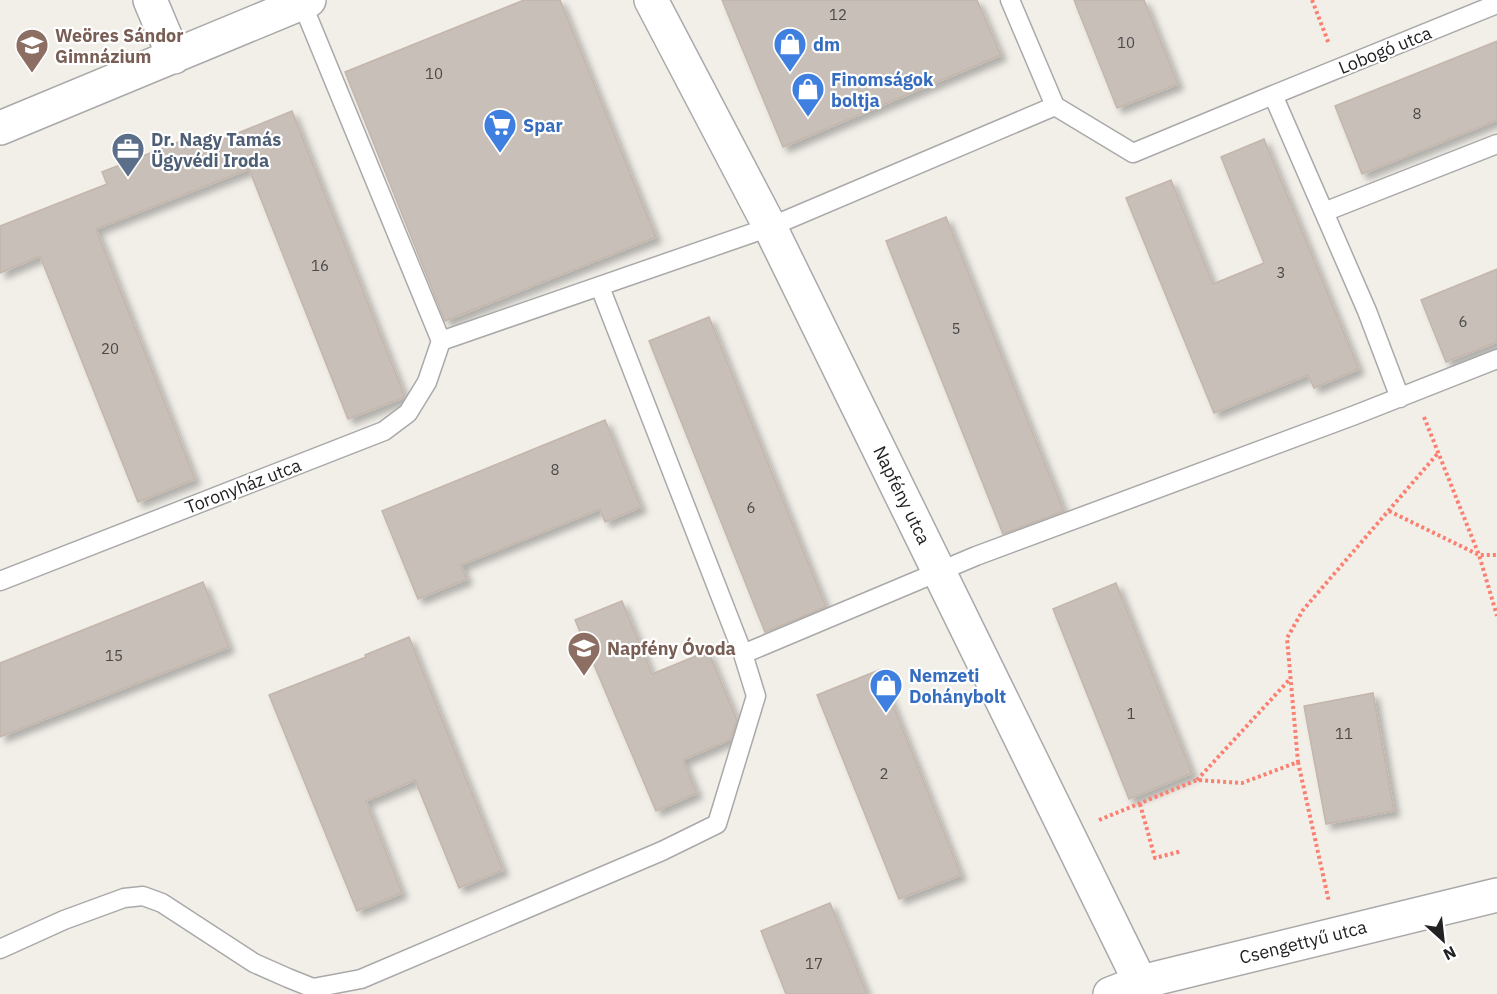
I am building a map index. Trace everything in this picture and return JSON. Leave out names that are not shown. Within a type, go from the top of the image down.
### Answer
[{"type":"street","points":[[150,0],[174,57]]},
{"type":"street","name":"Napfény utca","points":[[651,0],[770,227],[1143,988]]},
{"type":"street","points":[[0,128],[305,1]]},
{"type":"street","name":"Csengettyű utca","points":[[1110,994],[1143,988],[1337,934],[1497,894]]},
{"type":"lane","points":[[305,1],[441,341],[770,227],[1055,106],[1010,0]]},
{"type":"lane","name":"Lobogó utca","points":[[1055,106],[1132,153],[1497,4]]},
{"type":"lane","points":[[1273,95],[1367,311],[1407,395]]},
{"type":"lane","points":[[1324,212],[1497,144]]},
{"type":"lane","points":[[0,949],[74,916],[124,898],[142,896],[162,903],[254,963],[314,988],[362,979],[651,856],[717,824],[756,696],[743,654],[600,287]]},
{"type":"lane","name":"Toronyház utca","points":[[0,581],[384,431],[408,413],[427,382],[441,341]]},
{"type":"lane","points":[[743,654],[939,571],[1497,359]]},
{"type":"path","points":[[1312,0],[1339,68]]},
{"type":"path","points":[[1407,395],[1439,453],[1479,555],[1497,616]]},
{"type":"path","points":[[1337,934],[1298,762],[1287,638],[1303,610],[1439,453]]},
{"type":"path","points":[[1389,511],[1479,555],[1497,555]]},
{"type":"path","points":[[1067,833],[1197,780],[1290,678]]},
{"type":"path","points":[[1197,780],[1242,783],[1298,762]]},
{"type":"path","points":[[1140,804],[1155,858],[1182,851]]},
{"type":"building","name":"Spar","points":[[524,0],[560,0],[656,237],[445,321],[345,72]]},
{"type":"building","points":[[722,0],[977,0],[1001,55],[783,147]]},
{"type":"building","points":[[1074,0],[1144,0],[1178,84],[1117,108]]},
{"type":"building","points":[[1497,41],[1497,120],[1362,174],[1335,106]]},
{"type":"building","points":[[292,111],[405,397],[348,419],[249,169],[96,229],[195,479],[138,502],[40,256],[0,273],[0,226],[107,184],[102,172],[196,135],[201,148]]},
{"type":"building","points":[[1264,139],[1359,369],[1314,388],[1308,375],[1214,413],[1126,198],[1171,180],[1213,284],[1264,263],[1221,157]]},
{"type":"building","points":[[946,217],[1064,511],[1003,534],[886,241]]},
{"type":"building","points":[[1497,269],[1497,342],[1446,362],[1421,300]]},
{"type":"building","points":[[709,317],[826,607],[765,632],[649,341]]},
{"type":"building","points":[[605,420],[641,507],[605,522],[600,509],[461,565],[467,579],[418,599],[382,511]]},
{"type":"building","points":[[203,582],[229,647],[0,737],[0,663]]},
{"type":"building","points":[[1116,583],[1192,773],[1129,799],[1053,609]]},
{"type":"building","points":[[622,601],[652,674],[708,651],[737,720],[731,739],[683,760],[697,793],[656,811],[575,620]]},
{"type":"building","points":[[409,637],[503,870],[459,888],[415,780],[366,801],[402,893],[357,911],[269,695],[366,657],[365,655]]},
{"type":"building","points":[[879,670],[961,875],[899,899],[817,695]]},
{"type":"building","points":[[1373,693],[1394,811],[1326,824],[1304,706]]},
{"type":"building","points":[[830,903],[867,994],[786,994],[761,931]]},
{"type":"place","name":"dm","points":[[790,73]]},
{"type":"place","name":"Weöres Sándor Gimnázium","points":[[32,74]]},
{"type":"place","name":"Finomságok boltja","points":[[808,118]]},
{"type":"place","name":"Spar","points":[[500,154]]},
{"type":"place","name":"Dr. Nagy Tamás Ügyvédi Iroda","points":[[128,178]]},
{"type":"place","name":"Napfény Óvoda","points":[[584,677]]},
{"type":"place","name":"Nemzeti Dohánybolt","points":[[886,714]]}]
